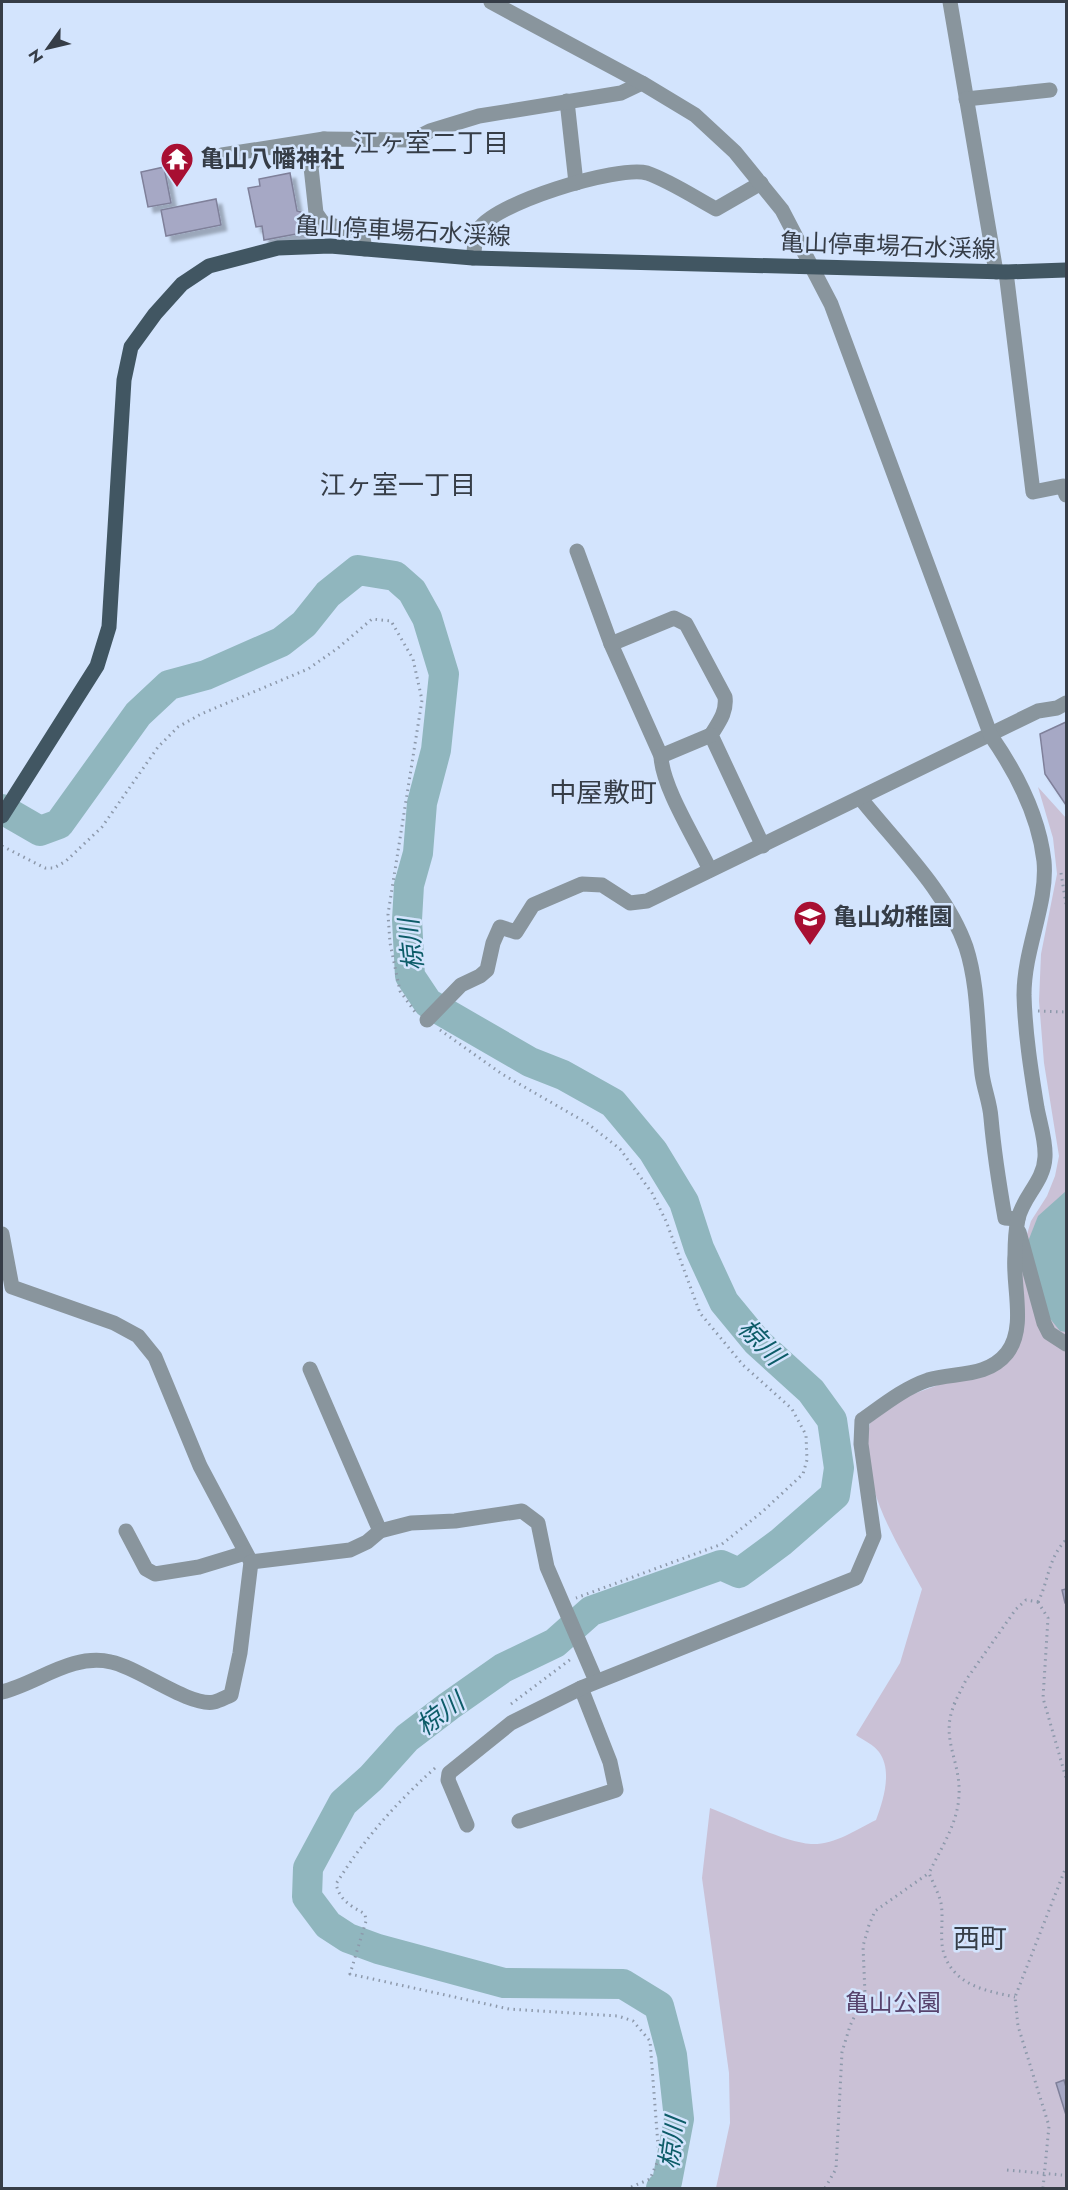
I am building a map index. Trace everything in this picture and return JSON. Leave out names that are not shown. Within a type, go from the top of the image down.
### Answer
[{"type":"main road","name":"亀山停車場石水渓線","points":[[2,816],[97,666],[109,627],[124,380],[131,347],[155,314],[182,284],[209,266],[278,248],[330,246],[473,258],[1001,272],[1066,270]]},
{"type":"street","points":[[467,1825],[448,1780],[453,1767],[511,1723],[596,1681],[856,1578],[874,1536],[861,1444],[862,1420],[905,1391],[927,1380],[976,1372],[1006,1354],[1016,1332],[1013,1278],[1018,1224],[1042,1175],[1045,1158],[1029,1057],[1024,995],[1026,960],[1041,898],[1044,861],[1033,817],[1004,755],[991,736],[831,304],[809,266],[782,210],[735,152],[695,115],[642,83],[491,2]]},
{"type":"street","points":[[950,2],[966,99],[1001,272],[1033,492],[1064,486],[1066,495]]},
{"type":"street","points":[[222,154],[324,138],[412,140],[430,131],[479,116],[621,93],[642,83]]},
{"type":"street","points":[[966,99],[1050,90]]},
{"type":"street","points":[[567,101],[576,183]]},
{"type":"street","points":[[324,138],[311,167],[316,213],[323,223],[362,233],[366,249]]},
{"type":"street","points":[[473,258],[478,231],[488,220],[560,186],[627,171],[647,173],[716,209],[761,183]]},
{"type":"street","points":[[577,551],[611,644],[661,756],[661,767],[710,870]]},
{"type":"street","points":[[611,644],[674,618],[686,624],[725,697],[723,717],[711,735],[661,756]]},
{"type":"street","points":[[427,1020],[461,985],[487,970],[493,943],[500,927],[516,932],[533,905],[582,884],[602,885],[630,903],[647,901],[991,736],[1038,711],[1066,704]]},
{"type":"street","points":[[711,735],[763,846]]},
{"type":"street","points":[[861,799],[928,880],[947,908],[966,948],[976,1006],[982,1076],[991,1118],[991,1135],[1005,1218],[1018,1224]]},
{"type":"street","points":[[1018,1224],[1044,1323],[1049,1333],[1066,1344]]},
{"type":"street","points":[[2,1234],[12,1287],[114,1323],[138,1336],[155,1357],[200,1466],[248,1558],[240,1653],[231,1695],[213,1702],[197,1700],[113,1662],[95,1660],[75,1663],[2,1692]]},
{"type":"street","points":[[310,1369],[380,1531]]},
{"type":"street","points":[[126,1531],[146,1569],[155,1575],[248,1558],[350,1550],[367,1542],[380,1531],[411,1523],[455,1521],[522,1511],[538,1523],[547,1568],[582,1654],[596,1681]]},
{"type":"street","points":[[519,1821],[616,1790],[610,1762],[581,1688]]},
{"type":"path","points":[[2,846],[45,868],[54,868],[66,861],[102,827],[158,747],[178,727],[201,714],[308,669],[338,648],[372,619],[391,621],[413,659],[422,700],[390,889],[389,933],[400,991],[416,1013],[502,1074],[595,1128],[620,1149],[652,1193],[666,1221],[700,1313],[743,1365],[792,1409],[806,1435],[807,1460],[802,1474],[770,1505],[722,1544],[561,1604]]},
{"type":"path","points":[[1057,868],[1062,874],[1066,904]]},
{"type":"path","points":[[1062,874],[1066,872]]},
{"type":"path","points":[[1034,1011],[1066,1012]]},
{"type":"path","points":[[1038,1602],[1046,1586],[1049,1565],[1058,1548],[1066,1540]]},
{"type":"path","points":[[825,2188],[836,2169],[842,2052],[850,2026],[865,1994],[863,1946],[869,1925],[875,1911],[929,1873],[958,1812],[958,1773],[947,1722],[966,1680],[1016,1609],[1026,1600],[1038,1602],[1048,1618],[1043,1698],[1066,1778]]},
{"type":"path","points":[[1043,2188],[1049,2126],[1018,2026],[1015,1997],[1066,1867]]},
{"type":"path","points":[[929,1873],[941,1902],[944,1954],[953,1970],[979,1990],[1015,1997]]},
{"type":"path","points":[[1061,1880],[1066,1882]]},
{"type":"path","points":[[366,1921],[350,1974],[509,2009],[554,2014],[618,2016],[633,2021],[650,2041],[659,2158],[650,2179],[629,2188]]},
{"type":"path","points":[[1006,2170],[1062,2175]]},
{"type":"green space","name":"亀山公園","points":[[1038,787],[1066,818],[1066,2188],[716,2188],[730,2123],[729,2073],[702,1878],[710,1808],[787,1839],[811,1844],[828,1842],[876,1820],[885,1786],[885,1768],[877,1749],[856,1735],[900,1663],[922,1589],[890,1530],[874,1489],[869,1467],[870,1423],[905,1397],[1010,1359],[1020,1257],[1031,1221],[1047,1196],[1055,1176],[1059,1156],[1044,1063],[1039,1001],[1041,954],[1057,874],[1053,838]]},
{"type":"shaded area","points":[[1066,1191],[1066,1332],[1060,1331],[1047,1315],[1027,1244],[1038,1216]]},
{"type":"building","points":[[164,167],[171,203],[148,207],[141,172]]},
{"type":"building","points":[[290,173],[297,211],[304,213],[307,232],[264,240],[262,226],[256,227],[248,188],[260,186],[259,179]]},
{"type":"building","points":[[216,199],[221,225],[166,236],[161,210]]},
{"type":"building","points":[[1066,722],[1066,805],[1045,774],[1040,734]]},
{"type":"building","points":[[1066,1589],[1066,1603],[1065,1603],[1062,1590]]},
{"type":"building","points":[[1064,2080],[1066,2087],[1066,2115],[1056,2083]]},
{"type":"waterway","name":"椋川","points":[[2,809],[40,831],[59,824],[138,714],[169,685],[206,675],[281,642],[304,624],[328,594],[358,570],[395,576],[412,591],[427,618],[444,674],[436,750],[422,803],[418,853],[409,885],[407,920],[410,976],[428,1003],[530,1062],[563,1075],[613,1103],[653,1151],[684,1202],[699,1248],[724,1302],[757,1342],[811,1391],[832,1420],[839,1468],[835,1495],[781,1542],[739,1573],[721,1565],[591,1611],[555,1643],[503,1668],[407,1738],[371,1778],[343,1803],[308,1868],[307,1897],[328,1925],[348,1938],[378,1949],[504,1983],[623,1984],[659,2006],[672,2055],[679,2119],[667,2182],[661,2188]]},
{"type":"place","name":"亀山八幡神社","points":[[177,188]]},
{"type":"place","name":"亀山幼稚園","points":[[810,946]]},
{"type":"district","name":"江ヶ室二丁目","points":[[431,143]]},
{"type":"district","name":"江ヶ室一丁目","points":[[398,485]]},
{"type":"district","name":"中屋敷町","points":[[603,793]]},
{"type":"district","name":"西町","points":[[980,1939]]}]
